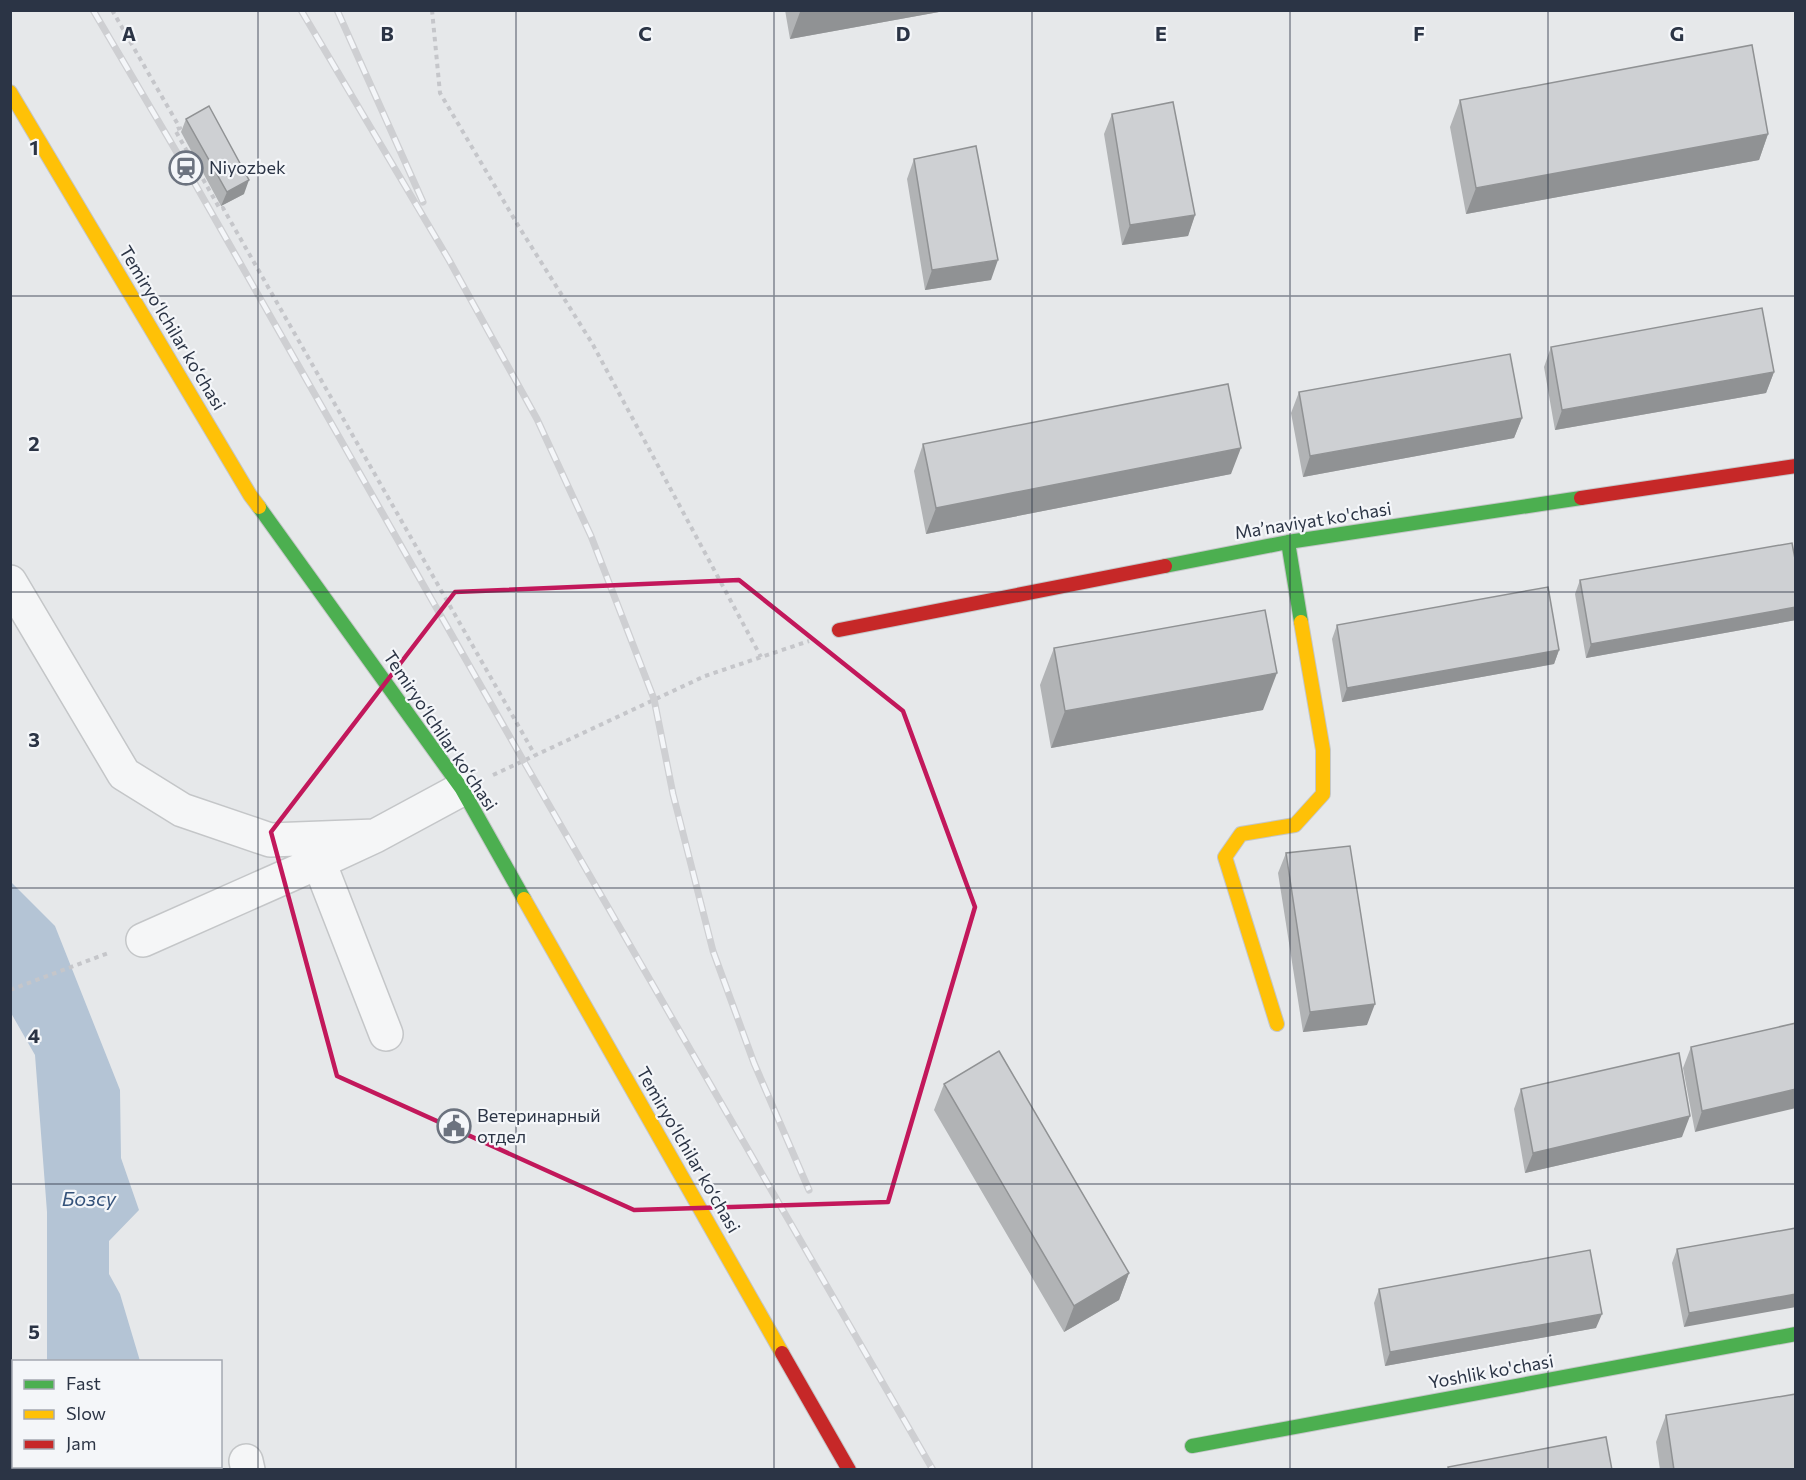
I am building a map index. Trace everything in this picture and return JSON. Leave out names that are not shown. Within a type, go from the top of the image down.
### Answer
[{"type":"street","name":"Temiryo‘lchilar ko‘chasi","points":[[10,92],[250,495],[462,789],[849,1470]]},
{"type":"street","name":"Ma’naviyat ko'chasi","points":[[839,630],[1288,542],[1796,466]]},
{"type":"street","points":[[1277,1024],[1226,857],[1241,834],[1295,825],[1323,794],[1323,750],[1288,542]]},
{"type":"street","points":[[10,582],[124,774],[182,810],[270,840],[375,836]]},
{"type":"street","points":[[143,940],[375,836],[462,789]]},
{"type":"street","points":[[319,862],[386,1034]]},
{"type":"street","name":"Yoshlik ko'chasi","points":[[1192,1446],[1796,1335]]},
{"type":"path","points":[[112,10],[180,128],[176,130],[220,209],[223,208],[229,218],[535,755]]},
{"type":"path","points":[[432,10],[440,93],[519,227],[592,343],[761,657]]},
{"type":"path","points":[[462,789],[705,676],[839,630]]},
{"type":"path","points":[[10,990],[143,940]]},
{"type":"highlighted area","points":[[739,580],[903,711],[975,907],[888,1202],[634,1210],[337,1076],[271,832],[455,592]]},
{"type":"water","name":"Бозсу","points":[[10,881],[55,926],[120,1090],[121,1158],[139,1210],[109,1241],[109,1274],[120,1294],[140,1360],[47,1360],[47,1212],[35,1055],[11,1013]]},
{"type":"water","points":[[53,1468],[145,1468],[144,1470],[53,1470]]},
{"type":"building","points":[[1752,45],[1768,134],[1476,188],[1460,100]]},
{"type":"building","points":[[1173,102],[1195,215],[1130,225],[1112,114]]},
{"type":"building","points":[[209,106],[249,180],[227,192],[186,119]]},
{"type":"building","points":[[976,146],[998,260],[932,270],[914,159]]},
{"type":"building","points":[[1762,308],[1774,372],[1562,410],[1551,347]]},
{"type":"building","points":[[1510,354],[1522,418],[1310,456],[1299,392]]},
{"type":"building","points":[[1228,384],[1241,448],[936,508],[923,444]]},
{"type":"building","points":[[1792,543],[1796,564],[1796,607],[1591,644],[1580,580]]},
{"type":"building","points":[[1548,587],[1559,650],[1347,688],[1337,625]]},
{"type":"building","points":[[1265,610],[1277,673],[1065,711],[1054,648]]},
{"type":"building","points":[[1350,846],[1375,1004],[1310,1012],[1286,853]]},
{"type":"building","points":[[1796,1023],[1796,1089],[1702,1111],[1691,1047]]},
{"type":"building","points":[[999,1051],[1129,1273],[1074,1306],[944,1084]]},
{"type":"building","points":[[1679,1053],[1690,1116],[1533,1153],[1521,1089]]},
{"type":"building","points":[[1796,1228],[1796,1294],[1689,1313],[1677,1249]]},
{"type":"building","points":[[1590,1250],[1602,1314],[1390,1352],[1379,1289]]},
{"type":"building","points":[[1796,1394],[1796,1470],[1674,1470],[1666,1415]]},
{"type":"building","points":[[1606,1437],[1612,1470],[1449,1470],[1448,1467]]},
{"type":"railway","points":[[93,10],[186,168],[523,760],[933,1470]]},
{"type":"railway","points":[[301,10],[449,260],[537,419],[591,536],[654,699],[673,794],[713,951],[754,1063],[809,1190]]},
{"type":"railway","points":[[337,10],[423,202]]},
{"type":"traffic: fast","points":[[1165,566],[1288,542],[1581,498]]},
{"type":"traffic: fast","points":[[259,507],[462,789],[524,899]]},
{"type":"traffic: fast","points":[[1288,542],[1301,622]]},
{"type":"traffic: fast","points":[[1192,1446],[1796,1334]]},
{"type":"traffic: slow","points":[[10,92],[259,507]]},
{"type":"traffic: slow","points":[[1277,1024],[1225,857],[1241,834],[1295,825],[1323,794],[1323,750],[1301,622]]},
{"type":"traffic: slow","points":[[524,899],[782,1353]]},
{"type":"traffic: jam","points":[[1581,498],[1796,466]]},
{"type":"traffic: jam","points":[[839,630],[1165,566]]},
{"type":"traffic: jam","points":[[782,1353],[849,1470]]},
{"type":"place","name":"Niyozbek","points":[[186,168]]},
{"type":"place","name":"Ветеринарный отдел","points":[[454,1126]]}]
